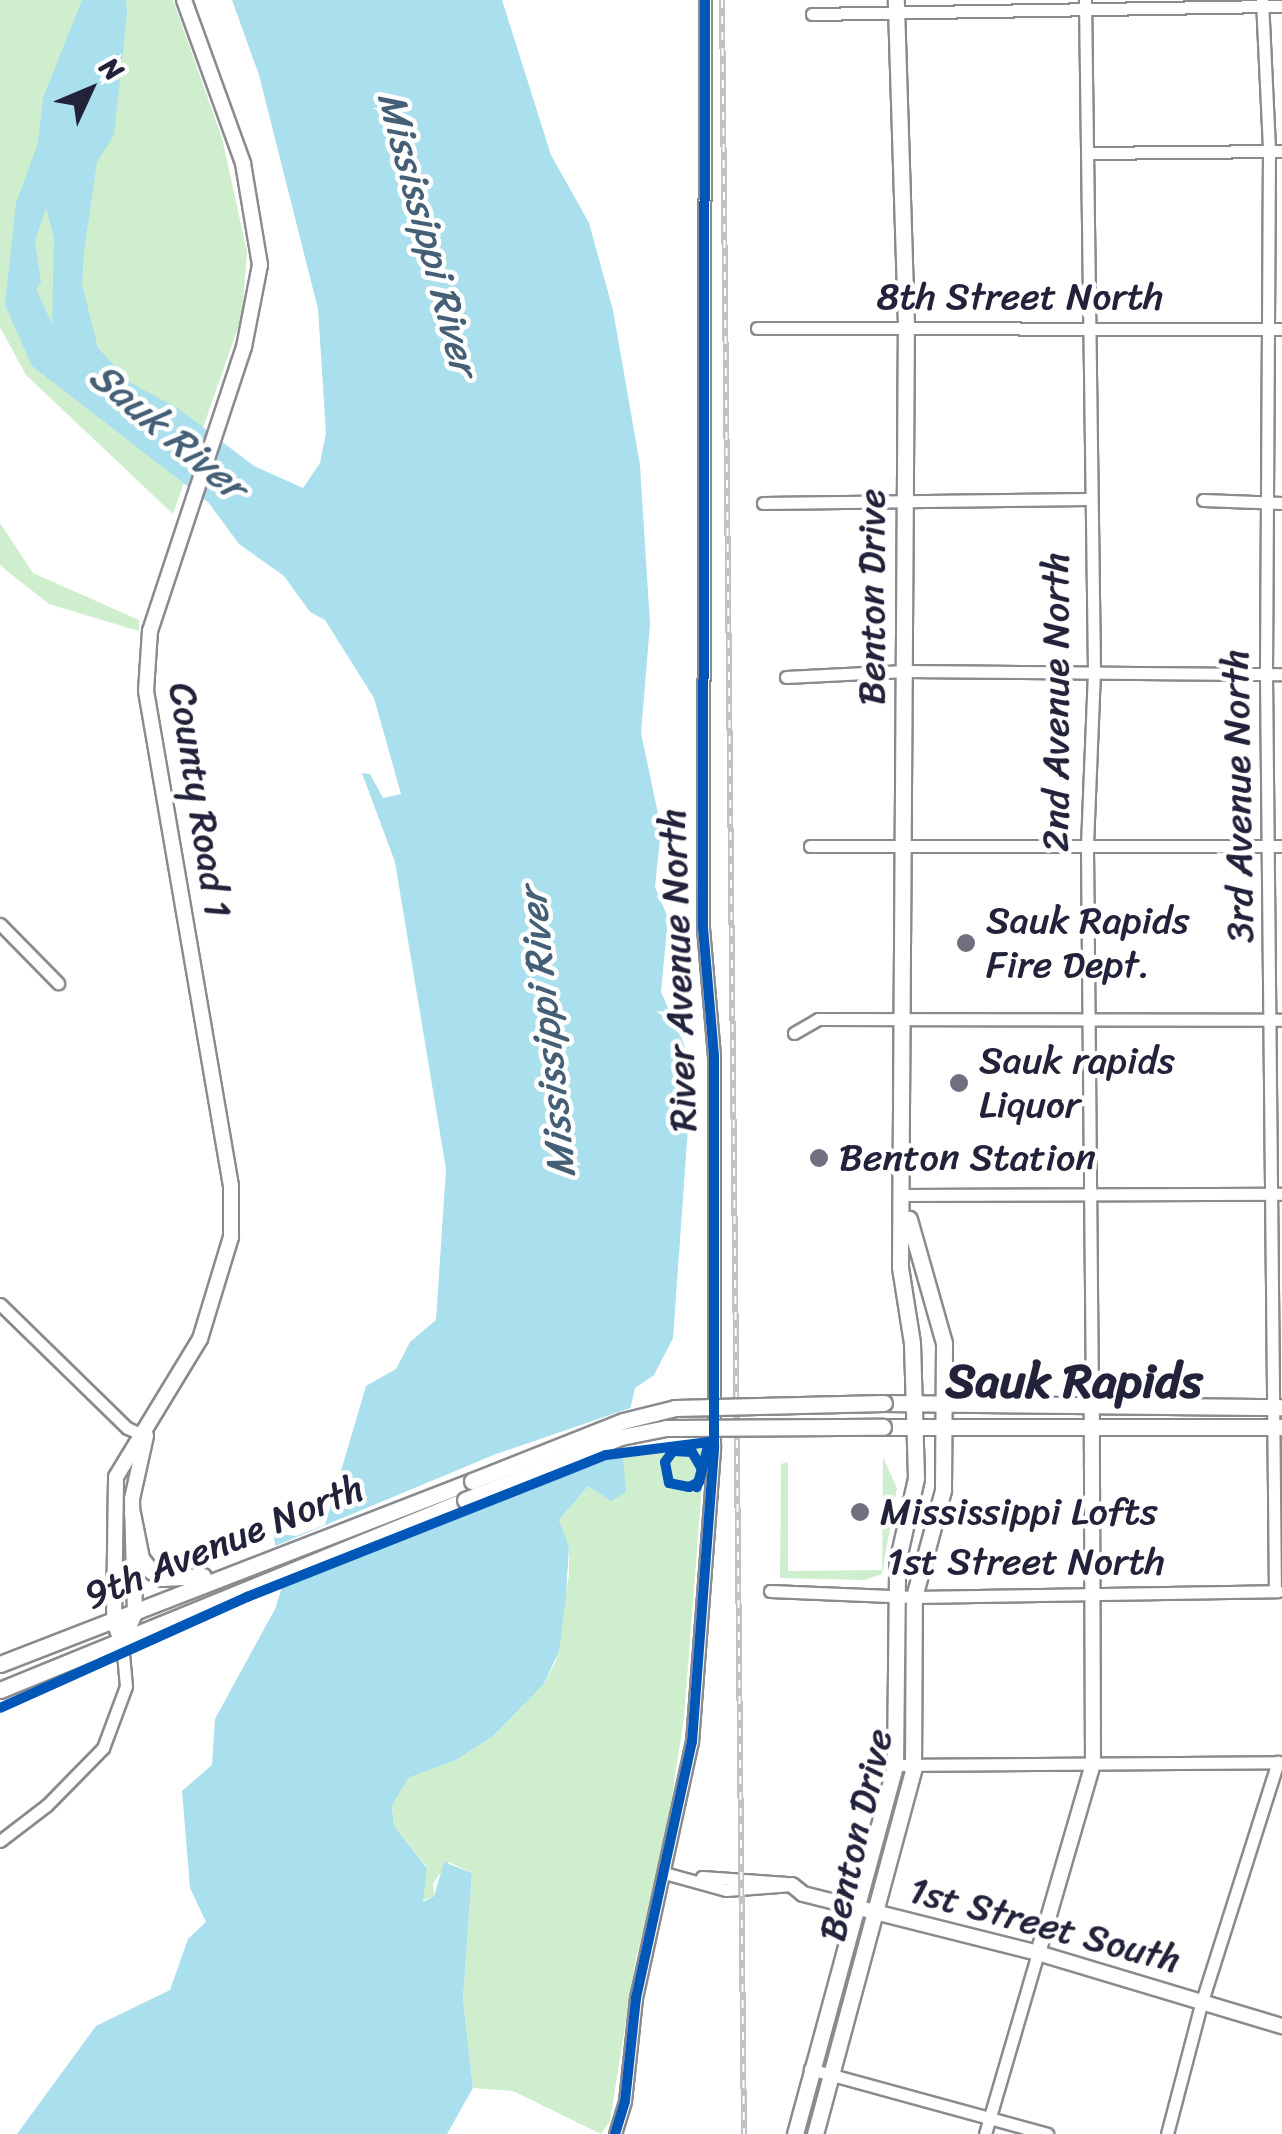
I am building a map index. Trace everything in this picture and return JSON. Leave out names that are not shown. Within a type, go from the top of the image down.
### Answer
[{"type":"main road","name":"Benton Drive","points":[[795,2134],[895,1766],[899,1549],[916,1494],[912,1343],[900,1267],[905,1195],[906,325],[897,5]]},
{"type":"main road","name":"Benton Drive","points":[[815,2134],[912,1770],[914,1597],[941,1504],[942,1329],[917,1258],[905,1195]]},
{"type":"main road","name":"9th Avenue North","points":[[0,1664],[135,1614],[222,1574],[623,1421],[676,1408],[912,1401],[1277,1407]]},
{"type":"main road","name":"9th Avenue North","points":[[0,1690],[122,1643],[248,1585],[621,1437],[666,1428],[1278,1427]]},
{"type":"main road","points":[[132,1513],[140,1558],[151,1571],[162,1578],[222,1574]]},
{"type":"street","name":"County Road 1","points":[[114,1622],[116,1477],[146,1436],[200,1339],[231,1237],[231,1186],[146,690],[150,631],[244,347],[260,265],[244,162],[184,0]]},
{"type":"street","name":"River Avenue North","points":[[615,2134],[625,2101],[636,1998],[668,1874],[692,1742],[714,1446],[714,1056],[703,908],[705,0]]},
{"type":"street","name":"3rd Avenue North","points":[[1263,3],[1276,151],[1275,503],[1266,674],[1267,846],[1276,1019],[1278,1591]]},
{"type":"street","points":[[812,14],[897,5],[1282,6]]},
{"type":"street","name":"2nd Avenue North","points":[[1038,1953],[1092,1764],[1087,848],[1094,671],[1088,500],[1086,5]]},
{"type":"street","points":[[1088,153],[1276,151]]},
{"type":"street","name":"8th Street North","points":[[757,328],[906,325],[1276,329]]},
{"type":"street","points":[[764,503],[904,498],[1088,500]]},
{"type":"street","points":[[1203,500],[1275,503]]},
{"type":"street","points":[[786,677],[905,670],[1282,674]]},
{"type":"street","points":[[810,846],[1282,846]]},
{"type":"street","points":[[0,924],[58,983]]},
{"type":"street","points":[[794,1033],[818,1019],[1276,1019]]},
{"type":"street","points":[[905,1195],[1275,1194]]},
{"type":"street","points":[[0,1304],[127,1428],[146,1436]]},
{"type":"street","name":"County Road 1","points":[[135,1614],[132,1513],[146,1436]]},
{"type":"street","name":"1st Street North","points":[[770,1590],[896,1591],[914,1597],[1278,1591]]},
{"type":"street","points":[[122,1643],[135,1614]]},
{"type":"street","points":[[0,1841],[47,1805],[102,1748],[126,1686],[122,1643],[114,1622]]},
{"type":"street","points":[[895,1766],[912,1770],[1280,1762],[1202,2001],[1168,2134]]},
{"type":"street","name":"1st Street South","points":[[668,1874],[726,1890],[792,1885],[857,1908],[1038,1953],[1282,2026]]},
{"type":"street","points":[[984,2134],[1038,1953]]},
{"type":"street","points":[[810,2069],[1046,2134]]},
{"type":"green space","points":[[0,0],[173,0],[222,138],[247,252],[242,316],[173,514],[26,375],[0,327]]},
{"type":"green space","points":[[0,523],[33,573],[139,620],[139,631],[49,604],[0,564]]},
{"type":"green space","points":[[705,1446],[684,1718],[662,1862],[636,1958],[610,2121],[601,2134],[513,2091],[473,2088],[463,1999],[472,1873],[449,1862],[433,1883],[434,1896],[422,1901],[427,1867],[394,1826],[392,1806],[408,1778],[456,1760],[492,1737],[544,1684],[556,1661],[569,1574],[569,1546],[559,1520],[588,1486],[622,1466],[622,1454]]},
{"type":"green space","points":[[883,1457],[897,1488],[882,1574],[865,1580],[780,1578],[781,1464],[788,1462],[788,1571],[882,1570]]},
{"type":"water","points":[[82,0],[126,0],[114,135],[97,162],[84,252],[82,284],[98,348],[131,383],[179,409],[254,466],[303,488],[320,463],[326,433],[318,309],[259,75],[232,0],[502,0],[551,155],[589,223],[613,310],[640,465],[650,624],[641,733],[661,828],[655,887],[668,918],[661,992],[684,1044],[691,1086],[673,1338],[654,1375],[635,1388],[622,1445],[626,1492],[611,1501],[588,1486],[559,1520],[569,1546],[566,1596],[559,1651],[544,1684],[492,1737],[456,1760],[408,1778],[392,1806],[394,1826],[427,1868],[423,1902],[434,1896],[444,1862],[472,1873],[463,1999],[473,2088],[447,2134],[17,2134],[96,2026],[170,1990],[188,1939],[206,1922],[190,1888],[182,1791],[212,1765],[215,1719],[275,1609],[283,1584],[273,1533],[296,1536],[325,1525],[366,1386],[396,1369],[410,1342],[436,1320],[446,1169],[395,862],[362,773],[370,774],[383,798],[401,794],[374,698],[325,620],[310,612],[284,576],[239,544],[208,502],[32,366],[5,305],[16,203],[38,143],[43,98]],"holes":[[[46,208],[54,238],[52,324],[36,289],[41,282],[35,241]]]},
{"type":"pier","points":[[636,1406],[627,1452],[276,1588],[273,1547],[496,1454]]},
{"type":"railway","points":[[722,0],[744,2134]]},
{"type":"cycle path","points":[[615,2134],[625,2101],[636,1998],[692,1742],[714,1446],[714,1056],[703,928],[705,0]]},
{"type":"cycle path","points":[[0,1708],[247,1597],[606,1455],[709,1442],[699,1482],[689,1487],[669,1483],[665,1462],[673,1451],[692,1452],[702,1469],[697,1487]]},
{"type":"place","name":"Sauk Rapids Fire Dept.","points":[[966,943]]},
{"type":"place","name":"Sauk rapids Liquor","points":[[959,1083]]},
{"type":"place","name":"Benton Station","points":[[819,1158]]},
{"type":"place","name":"Mississippi Lofts","points":[[860,1512]]},
{"type":"district","name":"Sauk Rapids","points":[[1074,1381]]},
{"type":"water label","name":"Mississippi River","points":[[428,233]]},
{"type":"water label","name":"Sauk River","points":[[168,431]]},
{"type":"water label","name":"Mississippi River","points":[[547,1033]]}]
